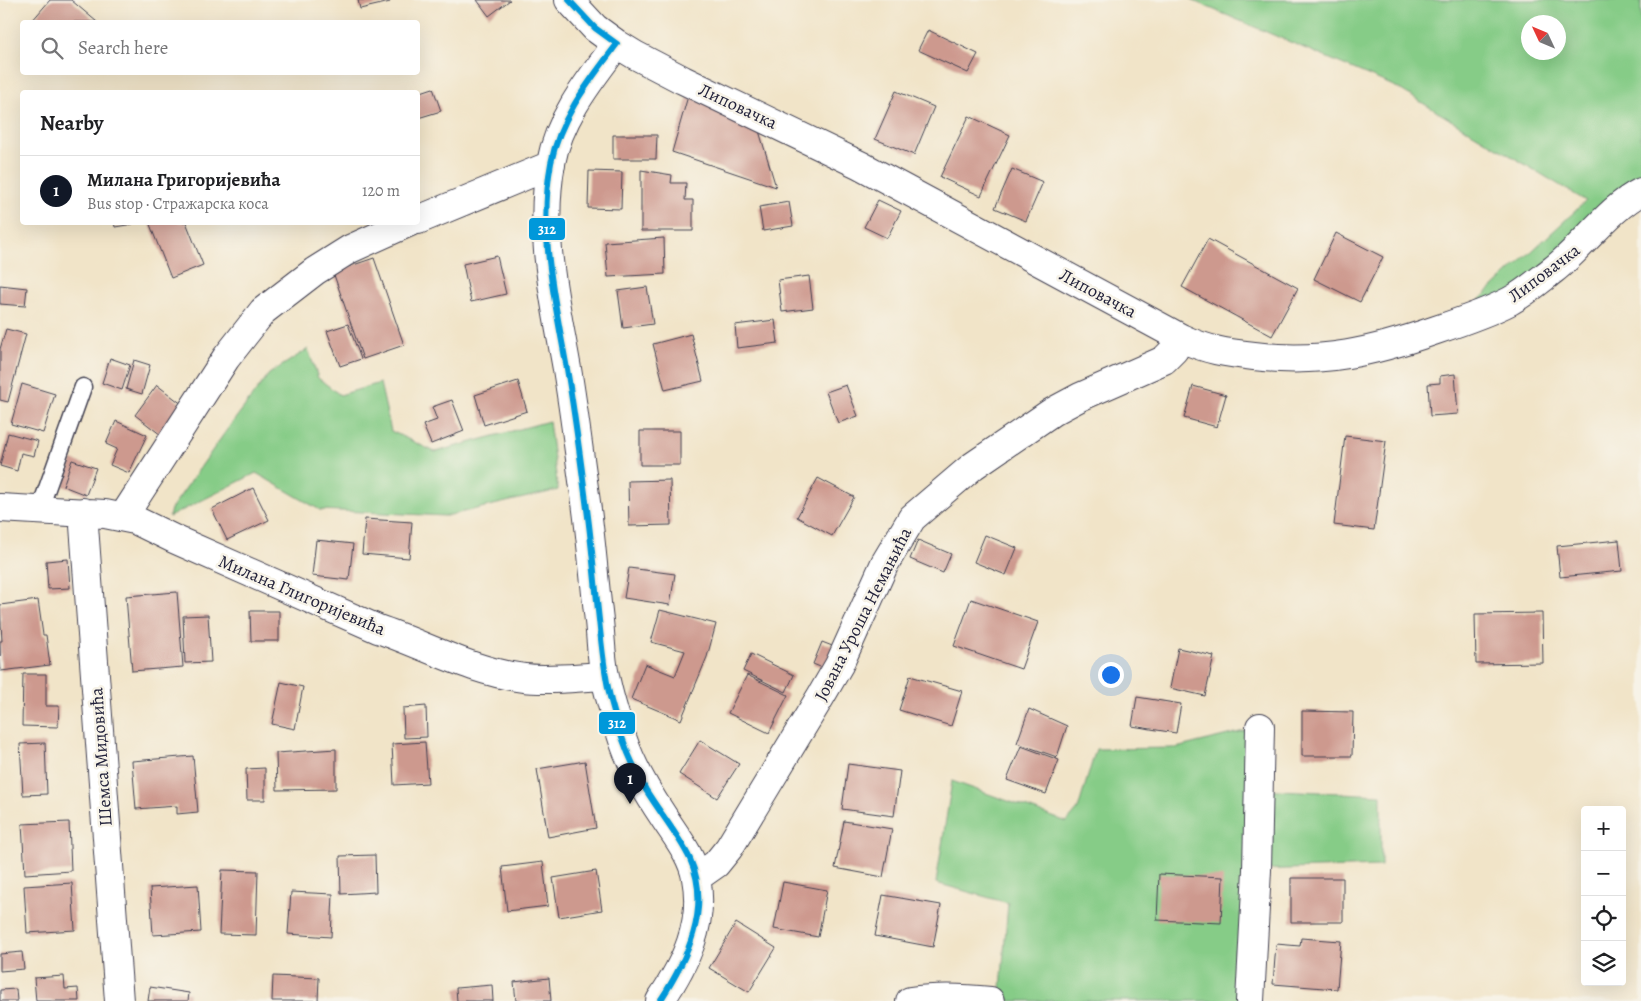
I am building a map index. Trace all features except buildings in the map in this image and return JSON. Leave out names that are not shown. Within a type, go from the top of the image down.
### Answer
[{"type":"street","name":"Липовачка","points":[[569,0],[595,28],[617,44],[683,80],[860,165],[1181,338],[1204,348],[1230,354],[1287,360],[1354,354],[1400,343],[1452,325],[1510,300],[1555,268],[1614,212],[1641,192]]},
{"type":"street","points":[[617,44],[589,81],[562,127],[554,149],[551,165],[545,225],[549,270],[568,373],[587,513],[605,676],[623,741],[650,795],[685,850],[696,878],[698,901],[693,940],[676,978],[660,1001]]},
{"type":"street","points":[[420,219],[551,165]]},
{"type":"street","points":[[123,517],[226,358],[263,311],[315,271],[350,249],[403,225]]},
{"type":"street","name":"Јована Уроша Немањића","points":[[696,878],[716,864],[729,848],[821,696],[839,665],[885,563],[912,518],[973,466],[1022,432],[1052,412],[1080,397],[1164,360],[1174,350],[1181,338]]},
{"type":"street","name":"Милана Глигоријевића","points":[[0,508],[83,512],[123,517],[150,526],[174,539],[378,629],[460,661],[498,673],[524,678],[605,676]]},
{"type":"street","name":"Шемса Мидовића","points":[[83,512],[119,1001]]},
{"type":"street","points":[[1250,1001],[1260,727]]},
{"type":"street","points":[[910,1001],[934,998],[990,1001]]},
{"type":"lane","points":[[39,511],[83,387]]},
{"type":"green space","points":[[1191,0],[1641,0],[1641,205],[1555,268],[1452,325],[1586,201],[1396,87]]},
{"type":"green space","points":[[308,349],[318,378],[340,395],[380,383],[391,431],[435,452],[549,421],[558,490],[446,516],[320,510],[256,473],[169,517],[171,509],[269,374]]},
{"type":"green space","points":[[1260,727],[1259,789],[1381,795],[1381,866],[1257,870],[1250,1001],[1000,1001],[1008,903],[936,883],[952,781],[1067,822],[1078,809],[1096,749],[1176,748]]},
{"type":"transit line","name":"312","points":[[569,0],[595,28],[617,44],[577,100],[561,130],[551,163],[546,215],[553,292],[570,386],[589,523],[605,671],[614,713],[630,758],[646,790],[690,859],[696,877],[698,896],[697,915],[687,951],[660,1001]]},
{"type":"place","name":"Милана Григоријевића","points":[[630,804]]}]
